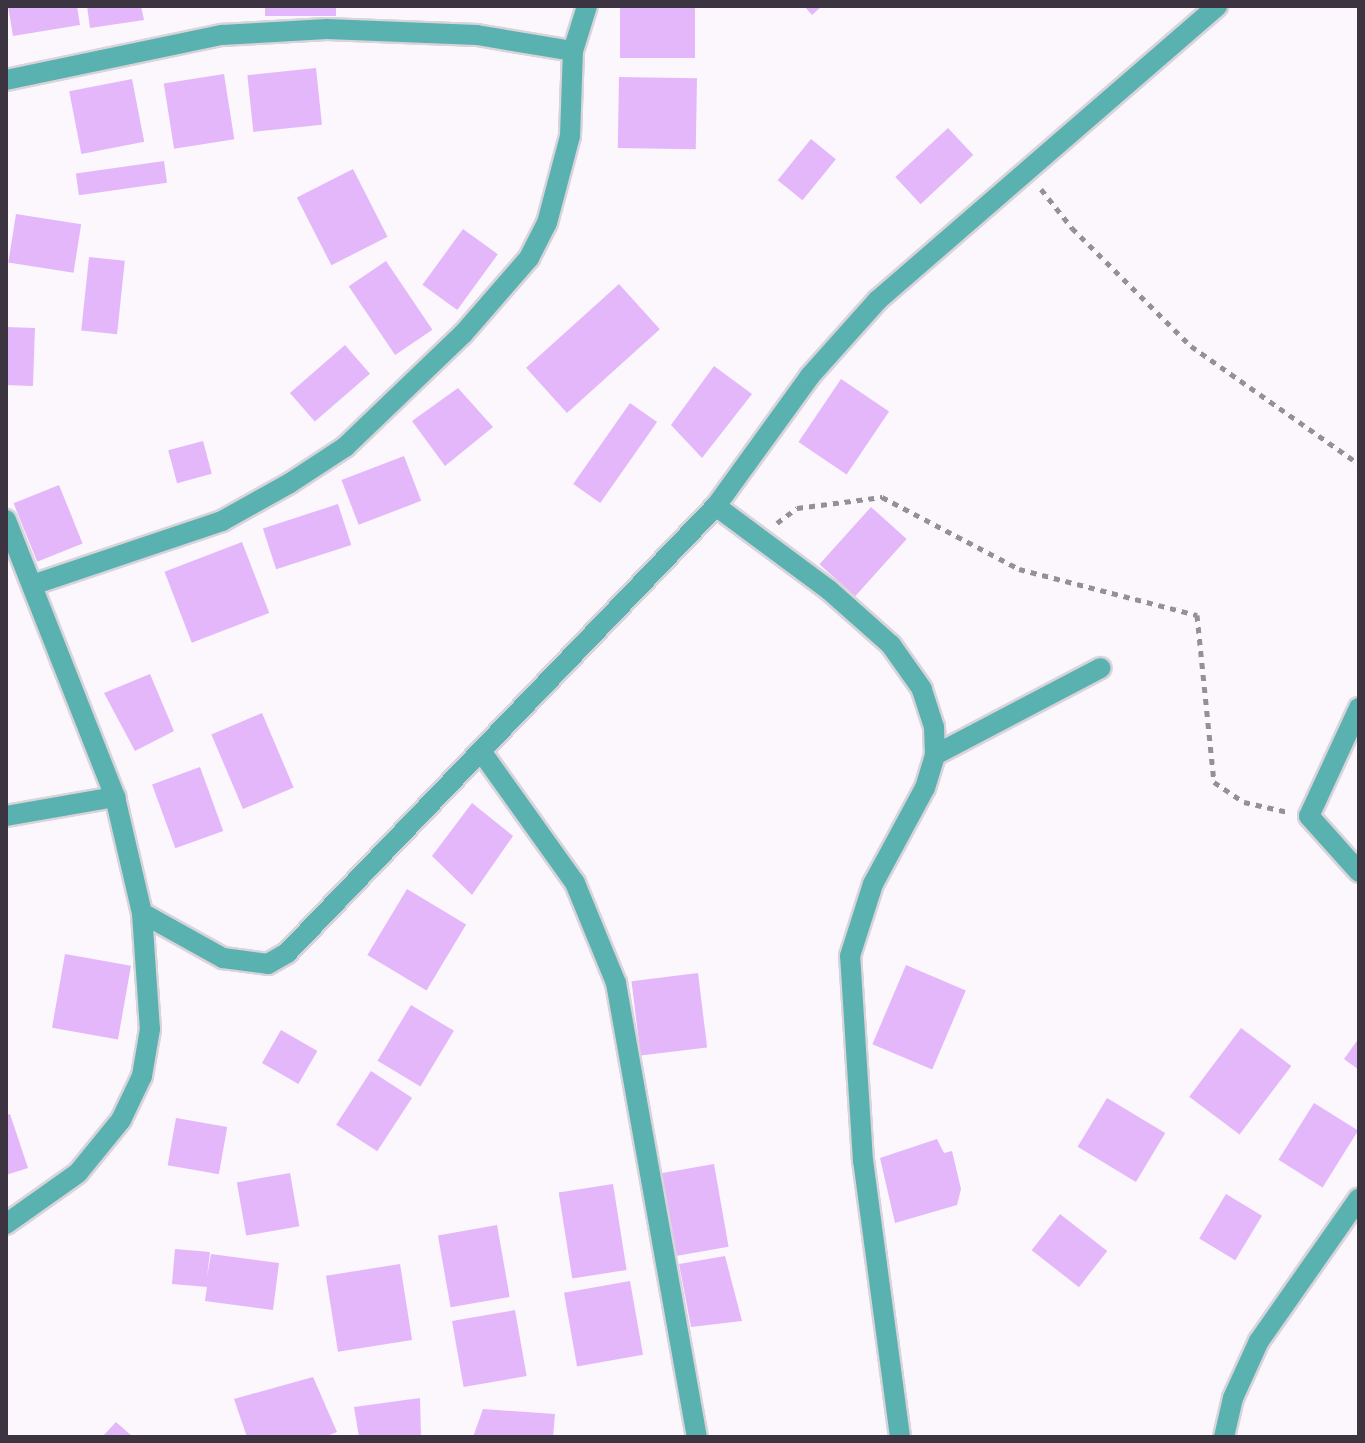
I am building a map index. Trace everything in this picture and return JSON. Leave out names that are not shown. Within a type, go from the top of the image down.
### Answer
[{"type":"street","points":[[32,585],[222,521],[345,447],[399,399],[529,258],[547,223],[570,136],[573,51],[587,6]]},
{"type":"street","points":[[142,913],[223,958],[268,964],[287,953],[483,754],[716,506],[810,376],[878,300],[938,244],[1028,173],[1217,6]]},
{"type":"street","points":[[6,80],[222,35],[327,29],[477,35],[573,51]]},
{"type":"street","points":[[716,506],[891,645],[922,689],[934,727],[935,755],[925,788],[873,884],[850,956],[863,1161],[900,1437]]},
{"type":"street","points":[[6,520],[115,797],[142,913],[150,1029],[142,1076],[121,1120],[78,1173],[6,1224]]},
{"type":"street","points":[[935,755],[1101,668]]},
{"type":"street","points":[[1359,708],[1309,816],[1359,872]]},
{"type":"street","points":[[483,754],[575,883],[616,983],[697,1437]]},
{"type":"street","points":[[6,816],[115,797]]},
{"type":"street","points":[[1224,1437],[1233,1398],[1259,1341],[1359,1198]]},
{"type":"path","points":[[1028,173],[1072,228],[1191,346],[1359,464]]},
{"type":"path","points":[[758,538],[797,508],[882,497],[1019,569],[1197,615],[1214,782],[1244,802],[1309,816]]},
{"type":"building","points":[[8,6],[77,6],[80,25],[13,36]]},
{"type":"building","points":[[87,6],[141,6],[144,20],[90,28]]},
{"type":"building","points":[[265,6],[336,6],[336,16],[265,16]]},
{"type":"building","points":[[620,6],[695,6],[695,58],[620,58]]},
{"type":"building","points":[[804,6],[822,6],[812,15]]},
{"type":"building","points":[[316,68],[322,125],[253,132],[247,75]]},
{"type":"building","points":[[224,74],[234,139],[174,149],[164,84]]},
{"type":"building","points":[[619,77],[697,78],[696,149],[618,148]]},
{"type":"building","points":[[132,79],[144,142],[81,154],[69,91]]},
{"type":"building","points":[[948,128],[973,155],[921,204],[895,177]]},
{"type":"building","points":[[811,139],[836,159],[803,200],[778,180]]},
{"type":"building","points":[[164,161],[167,183],[79,195],[76,173]]},
{"type":"building","points":[[353,169],[388,237],[331,265],[297,198]]},
{"type":"building","points":[[16,214],[81,224],[74,273],[8,262]]},
{"type":"building","points":[[463,229],[498,254],[457,310],[422,285]]},
{"type":"building","points":[[89,257],[125,261],[117,334],[81,331]]},
{"type":"building","points":[[386,261],[432,330],[395,355],[349,286]]},
{"type":"building","points":[[619,284],[660,329],[567,413],[526,368]]},
{"type":"building","points":[[6,327],[35,328],[33,386],[6,385]]},
{"type":"building","points":[[345,345],[370,374],[315,422],[290,393]]},
{"type":"building","points":[[714,366],[752,394],[702,458],[671,425]]},
{"type":"building","points":[[841,379],[889,411],[847,474],[799,442]]},
{"type":"building","points":[[458,388],[493,427],[445,466],[412,421]]},
{"type":"building","points":[[630,403],[657,422],[600,503],[573,484]]},
{"type":"building","points":[[203,441],[212,474],[177,483],[168,450]]},
{"type":"building","points":[[404,456],[421,501],[359,525],[341,480]]},
{"type":"building","points":[[59,485],[83,543],[37,562],[14,503]]},
{"type":"building","points":[[338,504],[351,545],[276,569],[263,528]]},
{"type":"building","points":[[871,507],[907,539],[855,596],[819,564]]},
{"type":"building","points":[[242,542],[269,613],[192,643],[165,572]]},
{"type":"building","points":[[150,674],[174,731],[135,751],[104,693]]},
{"type":"building","points":[[262,713],[294,788],[243,809],[211,734]]},
{"type":"building","points":[[200,767],[223,831],[175,848],[152,784]]},
{"type":"building","points":[[472,803],[513,836],[472,895],[432,856]]},
{"type":"building","points":[[407,889],[466,925],[426,991],[367,955]]},
{"type":"building","points":[[65,954],[131,966],[118,1039],[52,1028]]},
{"type":"building","points":[[906,965],[966,990],[932,1070],[872,1044]]},
{"type":"building","points":[[698,973],[707,1047],[641,1056],[631,981]]},
{"type":"building","points":[[411,1005],[454,1031],[420,1086],[378,1061]]},
{"type":"building","points":[[1241,1028],[1291,1066],[1240,1135],[1189,1097]]},
{"type":"building","points":[[281,1030],[317,1051],[298,1084],[262,1063]]},
{"type":"building","points":[[1359,1038],[1359,1070],[1344,1059]]},
{"type":"building","points":[[371,1071],[412,1098],[377,1151],[336,1125]]},
{"type":"building","points":[[1107,1098],[1165,1133],[1136,1182],[1078,1147]]},
{"type":"building","points":[[1314,1103],[1358,1131],[1323,1187],[1278,1160]]},
{"type":"building","points":[[10,1114],[28,1168],[6,1175],[6,1115]]},
{"type":"building","points":[[176,1118],[227,1127],[219,1174],[168,1165]]},
{"type":"building","points":[[937,1139],[944,1153],[952,1151],[961,1189],[957,1205],[895,1223],[880,1158]]},
{"type":"building","points":[[714,1164],[729,1247],[671,1257],[657,1174]]},
{"type":"building","points":[[290,1173],[299,1226],[246,1236],[237,1182]]},
{"type":"building","points":[[613,1184],[627,1270],[572,1279],[559,1193]]},
{"type":"building","points":[[1226,1194],[1262,1216],[1235,1260],[1199,1239]]},
{"type":"building","points":[[1060,1214],[1107,1251],[1079,1287],[1032,1250]]},
{"type":"building","points":[[497,1225],[510,1297],[451,1307],[438,1235]]},
{"type":"building","points":[[175,1249],[210,1252],[207,1277],[211,1254],[279,1263],[273,1310],[205,1301],[207,1287],[172,1284]]},
{"type":"building","points":[[725,1256],[742,1321],[691,1327],[679,1264]]},
{"type":"building","points":[[400,1264],[412,1340],[338,1352],[326,1276]]},
{"type":"building","points":[[630,1281],[643,1355],[577,1366],[564,1293]]},
{"type":"building","points":[[515,1310],[527,1376],[464,1387],[452,1321]]},
{"type":"building","points":[[313,1377],[337,1432],[325,1437],[247,1437],[234,1399]]},
{"type":"building","points":[[420,1398],[421,1437],[359,1437],[354,1407]]},
{"type":"building","points":[[483,1409],[555,1414],[553,1437],[473,1437]]},
{"type":"building","points":[[116,1422],[133,1437],[102,1437]]}]
